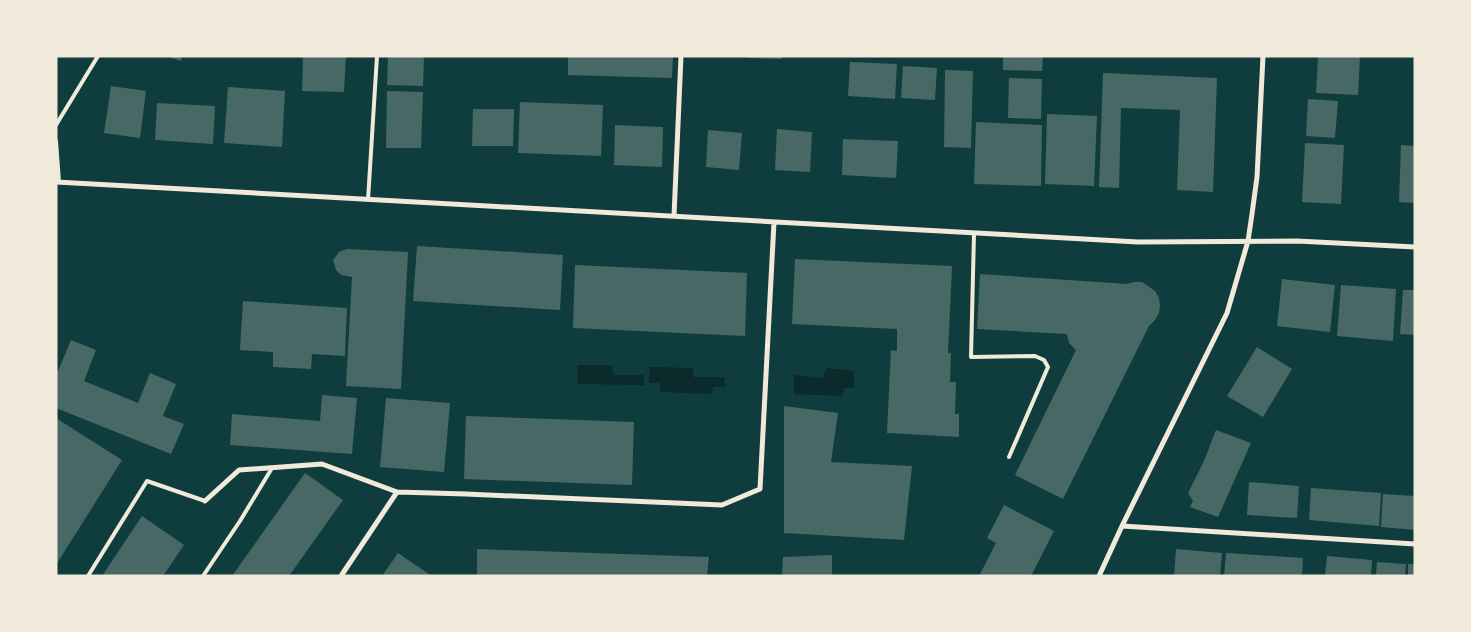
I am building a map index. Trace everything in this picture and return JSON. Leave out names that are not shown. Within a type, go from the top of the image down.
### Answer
[{"type":"street","points":[[674,216],[682,56]]},
{"type":"street","points":[[1099,576],[1228,313],[1248,241],[1257,177],[1263,56]]},
{"type":"street","points":[[58,182],[1138,242],[1297,241],[1415,247]]},
{"type":"street","points":[[205,501],[239,470],[322,464],[397,492],[722,505],[760,489],[774,222]]},
{"type":"street","points":[[341,576],[397,492]]},
{"type":"street","points":[[1122,526],[1415,544]]},
{"type":"lane","points":[[56,125],[98,56]]},
{"type":"lane","points":[[368,200],[377,56]]},
{"type":"lane","points":[[56,140],[58,182]]},
{"type":"lane","points":[[974,234],[971,357],[1035,356],[1044,360],[1048,367],[1009,457]]},
{"type":"lane","points":[[203,576],[240,521],[272,468]]},
{"type":"lane","points":[[88,576],[147,480],[205,501]]},
{"type":"water","points":[[577,365],[612,365],[613,375],[644,375],[644,385],[577,384]]},
{"type":"water","points":[[649,367],[693,368],[693,377],[724,377],[725,387],[713,387],[712,394],[660,392],[660,383],[649,383]]},
{"type":"water","points":[[826,368],[854,371],[854,388],[844,388],[843,396],[794,394],[794,375],[823,378]]},
{"type":"building","points":[[166,56],[182,56],[181,61]]},
{"type":"building","points":[[303,56],[346,56],[344,92],[302,91]]},
{"type":"building","points":[[388,56],[424,56],[423,86],[387,85]]},
{"type":"building","points":[[568,56],[673,56],[672,78],[568,75]]},
{"type":"building","points":[[748,56],[782,56],[782,59],[748,58]]},
{"type":"building","points":[[1003,56],[1043,56],[1042,71],[1003,70]]},
{"type":"building","points":[[1318,56],[1360,56],[1358,95],[1316,93]]},
{"type":"building","points":[[850,62],[897,64],[895,99],[848,96]]},
{"type":"building","points":[[903,66],[937,68],[935,100],[901,98]]},
{"type":"building","points":[[945,70],[973,71],[971,148],[944,147]]},
{"type":"building","points":[[1103,73],[1217,78],[1213,192],[1177,190],[1180,110],[1121,108],[1119,188],[1099,187]]},
{"type":"building","points":[[1009,78],[1042,79],[1041,119],[1008,118]]},
{"type":"building","points":[[111,86],[146,91],[140,138],[104,133]]},
{"type":"building","points":[[228,87],[285,91],[282,147],[224,143]]},
{"type":"building","points":[[387,91],[423,92],[421,148],[386,148]]},
{"type":"building","points":[[1308,99],[1338,101],[1335,138],[1306,136]]},
{"type":"building","points":[[520,102],[603,105],[601,156],[518,153]]},
{"type":"building","points":[[157,103],[215,106],[213,144],[155,140]]},
{"type":"building","points":[[473,109],[514,109],[513,146],[472,146]]},
{"type":"building","points":[[1047,114],[1097,116],[1094,186],[1045,184]]},
{"type":"building","points":[[976,122],[1042,125],[1041,186],[974,184]]},
{"type":"building","points":[[615,125],[663,127],[662,167],[614,165]]},
{"type":"building","points":[[777,129],[812,132],[810,172],[775,170]]},
{"type":"building","points":[[708,130],[742,133],[739,170],[706,167]]},
{"type":"building","points":[[843,139],[898,141],[896,178],[842,175]]},
{"type":"building","points":[[1305,143],[1344,145],[1341,204],[1302,202]]},
{"type":"building","points":[[1401,145],[1415,146],[1415,203],[1399,202]]},
{"type":"building","points":[[417,246],[563,255],[560,310],[413,301]]},
{"type":"building","points":[[347,249],[408,252],[401,389],[346,386],[352,277],[341,275],[336,270],[333,260],[339,252]]},
{"type":"building","points":[[795,259],[952,266],[948,353],[951,353],[950,382],[956,382],[955,414],[959,414],[959,437],[887,433],[891,350],[897,351],[897,329],[792,324]]},
{"type":"building","points":[[575,265],[747,273],[745,336],[573,328]]},
{"type":"building","points":[[980,274],[1127,284],[1142,282],[1155,291],[1159,298],[1159,313],[1149,326],[1063,499],[1015,475],[1076,350],[1069,343],[1067,334],[977,329]]},
{"type":"building","points":[[1282,279],[1335,285],[1330,332],[1277,326]]},
{"type":"building","points":[[1341,285],[1396,289],[1393,341],[1337,336]]},
{"type":"building","points":[[1403,290],[1415,290],[1415,335],[1400,334]]},
{"type":"building","points":[[243,301],[347,308],[345,356],[312,354],[311,369],[273,367],[273,352],[240,350]]},
{"type":"building","points":[[71,340],[96,350],[84,381],[138,403],[150,373],[176,384],[163,416],[184,424],[171,454],[56,408],[56,370],[58,371]]},
{"type":"building","points":[[1257,347],[1292,369],[1263,417],[1227,396]]},
{"type":"building","points":[[322,395],[357,398],[352,454],[230,445],[232,414],[320,421]]},
{"type":"building","points":[[386,398],[450,403],[444,472],[380,467]]},
{"type":"building","points":[[784,406],[838,413],[831,462],[912,466],[904,540],[784,533]]},
{"type":"building","points":[[466,416],[634,422],[632,485],[464,479]]},
{"type":"building","points":[[56,418],[122,460],[56,565]]},
{"type":"building","points":[[1216,430],[1251,443],[1218,517],[1190,507],[1193,501],[1188,493],[1204,461]]},
{"type":"building","points":[[305,473],[343,500],[289,576],[232,576]]},
{"type":"building","points":[[1249,482],[1299,486],[1297,518],[1247,515]]},
{"type":"building","points":[[1311,488],[1381,493],[1379,526],[1309,520]]},
{"type":"building","points":[[1383,494],[1415,496],[1415,530],[1381,527]]},
{"type":"building","points":[[1004,505],[1054,531],[1031,576],[979,576],[996,543],[987,538]]},
{"type":"building","points":[[142,516],[184,545],[163,576],[102,576]]},
{"type":"building","points":[[477,549],[709,557],[707,576],[477,576]]},
{"type":"building","points":[[1176,549],[1222,553],[1220,576],[1174,576]]},
{"type":"building","points":[[398,553],[432,576],[382,576]]},
{"type":"building","points":[[1226,553],[1303,558],[1302,576],[1224,576]]},
{"type":"building","points":[[832,555],[832,576],[782,576],[783,557]]},
{"type":"building","points":[[1327,556],[1372,560],[1371,576],[1325,576]]},
{"type":"building","points":[[1377,562],[1406,564],[1405,576],[1376,576]]},
{"type":"building","points":[[1408,564],[1415,564],[1415,576],[1408,576]]}]
